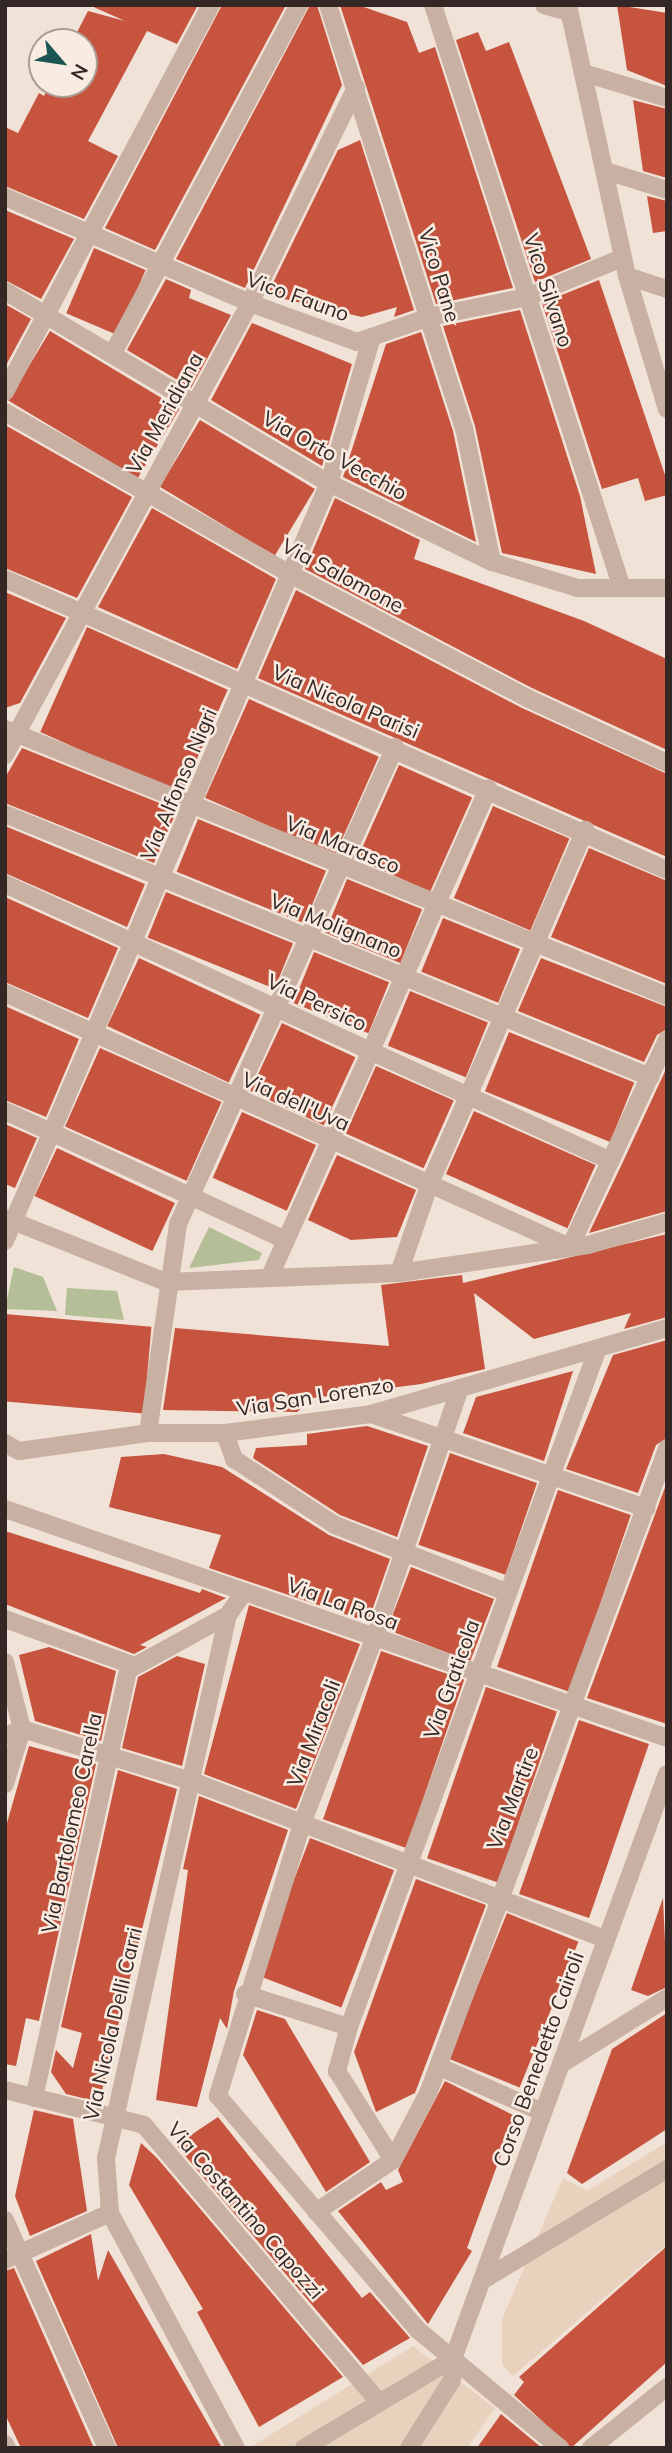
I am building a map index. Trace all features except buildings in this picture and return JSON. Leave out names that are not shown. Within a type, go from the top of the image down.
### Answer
[{"type":"street","points":[[5,393],[211,5]]},
{"type":"street","points":[[113,353],[163,267],[299,5]]},
{"type":"street","name":"Vico Pane","points":[[328,5],[464,428],[492,562]]},
{"type":"street","name":"Vico Silvano","points":[[433,5],[622,588]]},
{"type":"street","points":[[544,5],[568,9],[606,171],[622,258],[667,409]]},
{"type":"street","points":[[584,73],[667,98]]},
{"type":"street","name":"Via Meridiana","points":[[5,755],[11,731],[86,613],[146,493],[250,303],[356,88]]},
{"type":"street","points":[[606,171],[667,190]]},
{"type":"street","name":"Vico Fauno","points":[[5,197],[87,236],[250,303],[357,342],[429,317],[527,297],[622,258]]},
{"type":"street","points":[[627,276],[667,289]]},
{"type":"street","name":"Via Orto Vecchio","points":[[5,291],[329,483],[492,562],[578,587],[667,588]]},
{"type":"street","name":"Via Alfonso Nigri","points":[[5,1241],[9,1220],[52,1133],[329,483],[372,337]]},
{"type":"street","name":"Via Salomone","points":[[5,412],[290,574],[527,698],[667,764]]},
{"type":"street","name":"Via Nicola Parisi","points":[[5,579],[585,830],[667,870]]},
{"type":"street","name":"Via Marasco","points":[[11,731],[192,808],[667,996]]},
{"type":"street","points":[[148,1433],[166,1282],[178,1224],[395,747]]},
{"type":"street","points":[[270,1276],[488,789]]},
{"type":"street","name":"Via Molignano","points":[[5,814],[650,1077]]},
{"type":"street","points":[[399,1273],[430,1183],[585,830]]},
{"type":"street","name":"Via Persico","points":[[5,884],[611,1161]]},
{"type":"street","name":"Via dell'Uva","points":[[5,993],[330,1142],[430,1183],[570,1247]]},
{"type":"street","points":[[570,1247],[667,1040]]},
{"type":"street","points":[[5,1111],[285,1240]]},
{"type":"street","points":[[9,1220],[166,1282],[399,1273],[570,1247],[667,1222]]},
{"type":"street","name":"Via San Lorenzo","points":[[10,1449],[148,1433],[225,1433],[371,1414],[667,1328]]},
{"type":"street","name":"Via Graticola","points":[[393,2160],[337,2071],[349,2027],[405,1863],[479,1673],[506,1592],[554,1475],[598,1348]]},
{"type":"street","name":"Via Miracoli","points":[[316,2212],[218,2096],[245,1994],[302,1824],[374,1639],[460,1388]]},
{"type":"street","points":[[371,1414],[445,1437],[646,1508]]},
{"type":"street","points":[[225,1433],[234,1459],[335,1525],[401,1554],[506,1592]]},
{"type":"street","name":"Via Martire","points":[[393,2160],[440,2067],[499,1897],[667,1450]]},
{"type":"street","name":"Via La Rosa","points":[[5,1508],[374,1639],[573,1703],[667,1738]]},
{"type":"street","name":"Via Nicola Delli Carri","points":[[236,2448],[110,2213],[106,2158],[112,2116],[194,1782],[228,1615],[244,1592]]},
{"type":"street","points":[[5,1619],[135,1666],[228,1615]]},
{"type":"street","points":[[5,1662],[22,1729],[5,1784]]},
{"type":"street","name":"Via Bartolomeo Carella","points":[[34,2098],[108,1754],[128,1670],[135,1666]]},
{"type":"street","points":[[5,1736],[22,1729],[194,1782],[606,1939]]},
{"type":"street","name":"Corso Benedetto Cairoli","points":[[409,2448],[452,2380],[453,2359],[667,1774]]},
{"type":"street","points":[[245,1994],[349,2027]]},
{"type":"street","points":[[561,2064],[667,1998]]},
{"type":"street","points":[[440,2067],[542,2112]]},
{"type":"street","name":"Via Costantino Capozzi","points":[[5,2091],[144,2125],[379,2402]]},
{"type":"street","points":[[393,2160],[316,2212],[418,2330],[560,2448]]},
{"type":"street","points":[[483,2280],[667,2169]]},
{"type":"street","points":[[12,2257],[110,2213]]},
{"type":"street","points":[[5,2220],[12,2257],[107,2448]]},
{"type":"street","points":[[304,2448],[453,2359]]},
{"type":"street","points":[[591,2448],[667,2387]]},
{"type":"green space","points":[[209,1227],[262,1253],[259,1260],[189,1268]]},
{"type":"green space","points":[[14,1267],[43,1277],[57,1311],[5,1309]]},
{"type":"green space","points":[[67,1288],[117,1291],[124,1320],[65,1315]]},
{"type":"shaded area","points":[[667,2142],[667,2244],[513,2376],[502,2364],[502,2319],[563,2178],[587,2191]]},
{"type":"shaded area","points":[[413,2346],[495,2408],[467,2448],[249,2448]]}]
